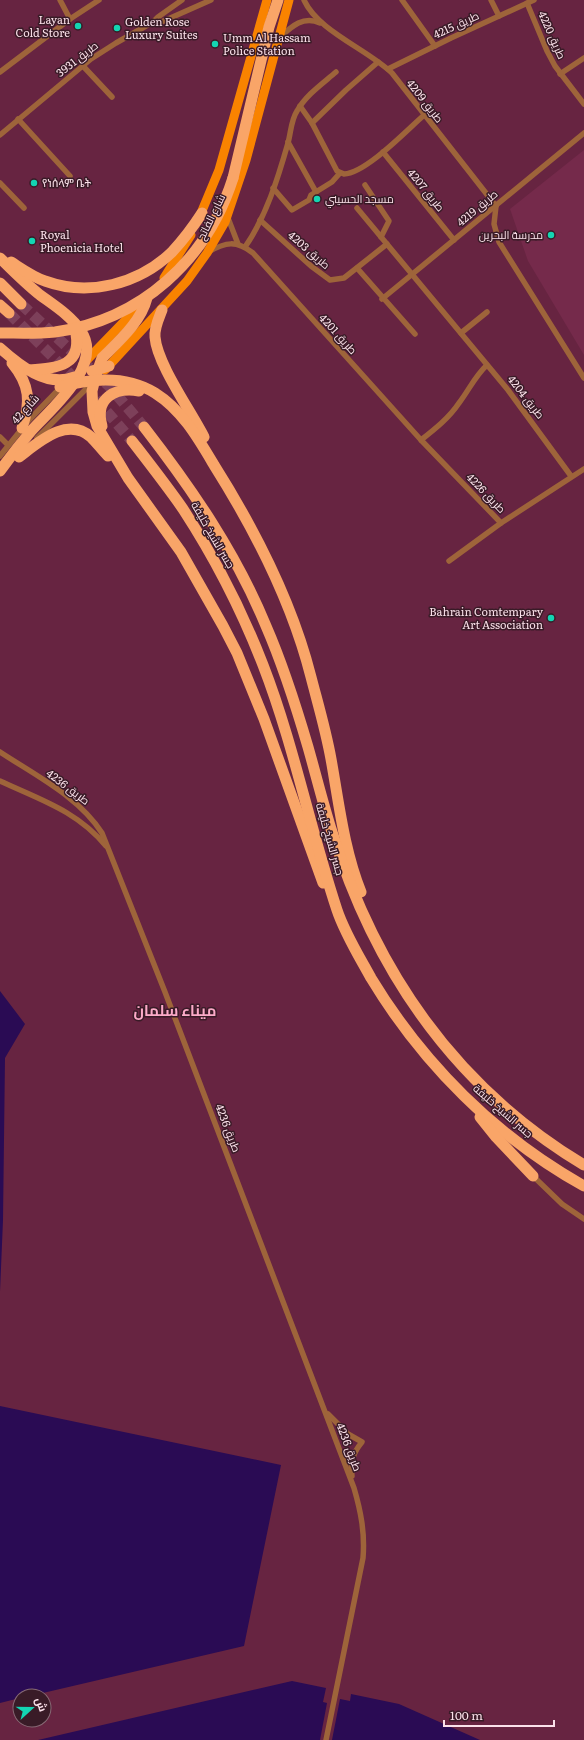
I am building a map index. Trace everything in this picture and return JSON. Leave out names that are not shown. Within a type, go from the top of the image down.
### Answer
[{"type":"highway","points":[[0,332],[33,334],[70,329],[110,316],[145,298],[176,273],[197,250],[221,211],[233,178],[269,27],[278,0]]},
{"type":"highway","points":[[0,254],[30,274],[45,281],[79,288],[115,285],[146,272],[160,262],[183,239],[202,213]]},
{"type":"highway","points":[[0,258],[39,295],[73,321],[82,332],[85,342],[85,361],[80,374]]},
{"type":"highway","points":[[0,283],[21,304]]},
{"type":"highway","points":[[147,298],[145,307],[140,315],[102,358],[92,391],[93,412],[97,426],[128,478],[181,552],[205,592],[237,653],[264,719],[321,878],[338,912]]},
{"type":"highway","points":[[0,305],[8,313]]},
{"type":"highway","points":[[162,310],[155,328],[154,336],[158,349],[166,369],[212,451],[221,476]]},
{"type":"highway","points":[[28,370],[61,366],[72,358],[78,345],[73,321]]},
{"type":"highway","points":[[0,348],[20,366],[53,379],[71,381],[126,381],[155,393],[171,405],[189,426],[221,476],[264,554],[288,610],[311,674],[352,864],[368,910],[369,929]]},
{"type":"highway","points":[[0,348],[20,373],[25,382],[28,401],[22,428]]},
{"type":"highway","points":[[60,387],[80,374],[110,366]]},
{"type":"highway","points":[[0,471],[71,381]]},
{"type":"highway","points":[[106,443],[100,422],[102,404],[105,399],[113,393],[125,389],[155,393]]},
{"type":"highway","name":"جسر الشيخ خليفة","points":[[144,427],[196,496],[221,535],[244,577],[266,624],[295,705],[342,861],[369,929],[401,986],[423,1019],[447,1049],[477,1082],[514,1117],[551,1144],[584,1165]]},
{"type":"highway","points":[[19,457],[60,430],[73,430],[90,436],[128,478]]},
{"type":"highway","name":"جسر الشيخ خليفة","points":[[132,441],[183,509],[230,592],[249,631],[263,665],[289,741],[338,912],[361,961],[406,1030],[433,1064],[471,1103],[509,1137],[584,1186]]},
{"type":"highway","points":[[471,1103],[483,1122],[533,1176]]},
{"type":"main road","name":"شارع الفاتح","points":[[71,381],[85,361],[147,298],[168,273],[191,236],[214,183],[227,146],[267,0]]},
{"type":"main road","name":"شارع الفاتح","points":[[94,381],[162,310],[186,281],[207,253],[228,216],[246,160],[277,40],[289,0]]},
{"type":"street","points":[[60,0],[70,19]]},
{"type":"street","points":[[0,72],[70,19],[99,0]]},
{"type":"street","points":[[182,0],[185,11]]},
{"type":"street","name":"طريق 3931","points":[[0,135],[104,50],[153,22],[158,16],[182,0]]},
{"type":"street","name":"طريق 3931","points":[[153,22],[159,23],[211,0]]},
{"type":"street","name":"طريق 4209","points":[[304,0],[315,16],[324,24],[388,69],[423,116],[496,206]]},
{"type":"street","points":[[402,0],[435,46]]},
{"type":"street","points":[[491,0],[499,16]]},
{"type":"street","name":"طريق 4215","points":[[388,69],[534,0]]},
{"type":"street","name":"طريق 4220","points":[[527,3],[547,51],[560,74],[584,104]]},
{"type":"street","name":"طريق 4209","points":[[277,40],[295,25],[305,20],[315,20],[324,24]]},
{"type":"street","name":"طريق 4220","points":[[560,74],[584,58]]},
{"type":"street","points":[[312,123],[378,62]]},
{"type":"street","points":[[83,66],[112,97]]},
{"type":"street","points":[[245,247],[257,229],[273,188],[294,118],[300,106],[309,95],[336,72]]},
{"type":"street","points":[[300,106],[312,123],[334,167],[340,173],[349,174],[356,171],[383,152],[423,116]]},
{"type":"street","points":[[18,119],[70,176]]},
{"type":"street","name":"طريق 4219","points":[[382,299],[584,133]]},
{"type":"street","points":[[288,142],[316,192]]},
{"type":"street","name":"طريق 4207","points":[[383,152],[454,240]]},
{"type":"street","points":[[273,188],[292,210],[309,200],[311,195],[332,182],[340,173]]},
{"type":"street","points":[[0,183],[24,208]]},
{"type":"street","points":[[365,185],[389,221],[381,237]]},
{"type":"street","points":[[496,206],[494,224],[499,242],[584,378]]},
{"type":"street","name":"طريق 4204","points":[[357,208],[531,419],[571,476]]},
{"type":"street","points":[[207,253],[226,244],[238,244],[230,226],[228,216]]},
{"type":"street","name":"طريق 4203","points":[[260,220],[325,278],[330,280],[340,280],[386,244]]},
{"type":"street","name":"طريق 4201","points":[[238,244],[245,247],[271,272],[421,440]]},
{"type":"street","points":[[357,268],[382,299],[415,334]]},
{"type":"street","points":[[461,333],[487,312]]},
{"type":"street","points":[[421,440],[449,416],[479,372],[487,365]]},
{"type":"street","name":"شارع الفاتح","points":[[19,457],[94,381]]},
{"type":"street","name":"شارع 42","points":[[0,456],[22,428],[60,387]]},
{"type":"street","points":[[0,437],[8,445]]},
{"type":"street","name":"طريق 4226","points":[[421,440],[501,523],[571,476],[584,469]]},
{"type":"street","points":[[0,471],[19,457]]},
{"type":"street","points":[[449,561],[501,523]]},
{"type":"street","name":"طريق 4236","points":[[0,754],[56,789],[84,811],[98,825],[111,852],[354,1488]]},
{"type":"street","name":"طريق 4236","points":[[0,781],[72,815],[89,827],[111,852]]},
{"type":"street","points":[[533,1176],[562,1204],[584,1220]]},
{"type":"street","name":"طريق 4236","points":[[325,1411],[348,1434],[362,1442],[352,1458],[351,1470],[354,1488]]},
{"type":"street","points":[[326,1740],[363,1558],[364,1543],[362,1519],[354,1488]]},
{"type":"shaded area","name":"مدرسة البحرين","points":[[584,150],[584,355],[528,261],[510,209]]},
{"type":"shaded area","points":[[0,991],[25,1024],[5,1058],[3,1220],[0,1292]]},
{"type":"shaded area","points":[[0,1406],[281,1465],[244,1646],[52,1691],[52,1688],[12,1688],[12,1700],[0,1703]]},
{"type":"shaded area","points":[[292,1681],[326,1688],[323,1702],[327,1703],[320,1740],[38,1740]]},
{"type":"shaded area","points":[[351,1694],[399,1704],[480,1740],[332,1740],[340,1699],[350,1701]]},
{"type":"tunnel","points":[[21,304],[110,387],[144,427]]},
{"type":"tunnel","points":[[9,313],[79,383]]},
{"type":"tunnel","points":[[96,399],[132,441]]},
{"type":"place","name":"Layan Cold Store","points":[[78,26]]},
{"type":"place","name":"Golden Rose Luxury Suites","points":[[117,28]]},
{"type":"place","name":"Umm Al Hassam Police Station","points":[[215,44]]},
{"type":"place","name":"የነሰላም ቤት","points":[[34,183]]},
{"type":"place","name":"مسجد الحسيني","points":[[317,199]]},
{"type":"place","name":"مدرسة البحرين","points":[[551,235]]},
{"type":"place","name":"Royal Phoenicia Hotel","points":[[32,241]]},
{"type":"place","name":"Bahrain Comtempary Art Association","points":[[551,618]]},
{"type":"district","name":"ميناء سلمان","points":[[175,1011]]}]
